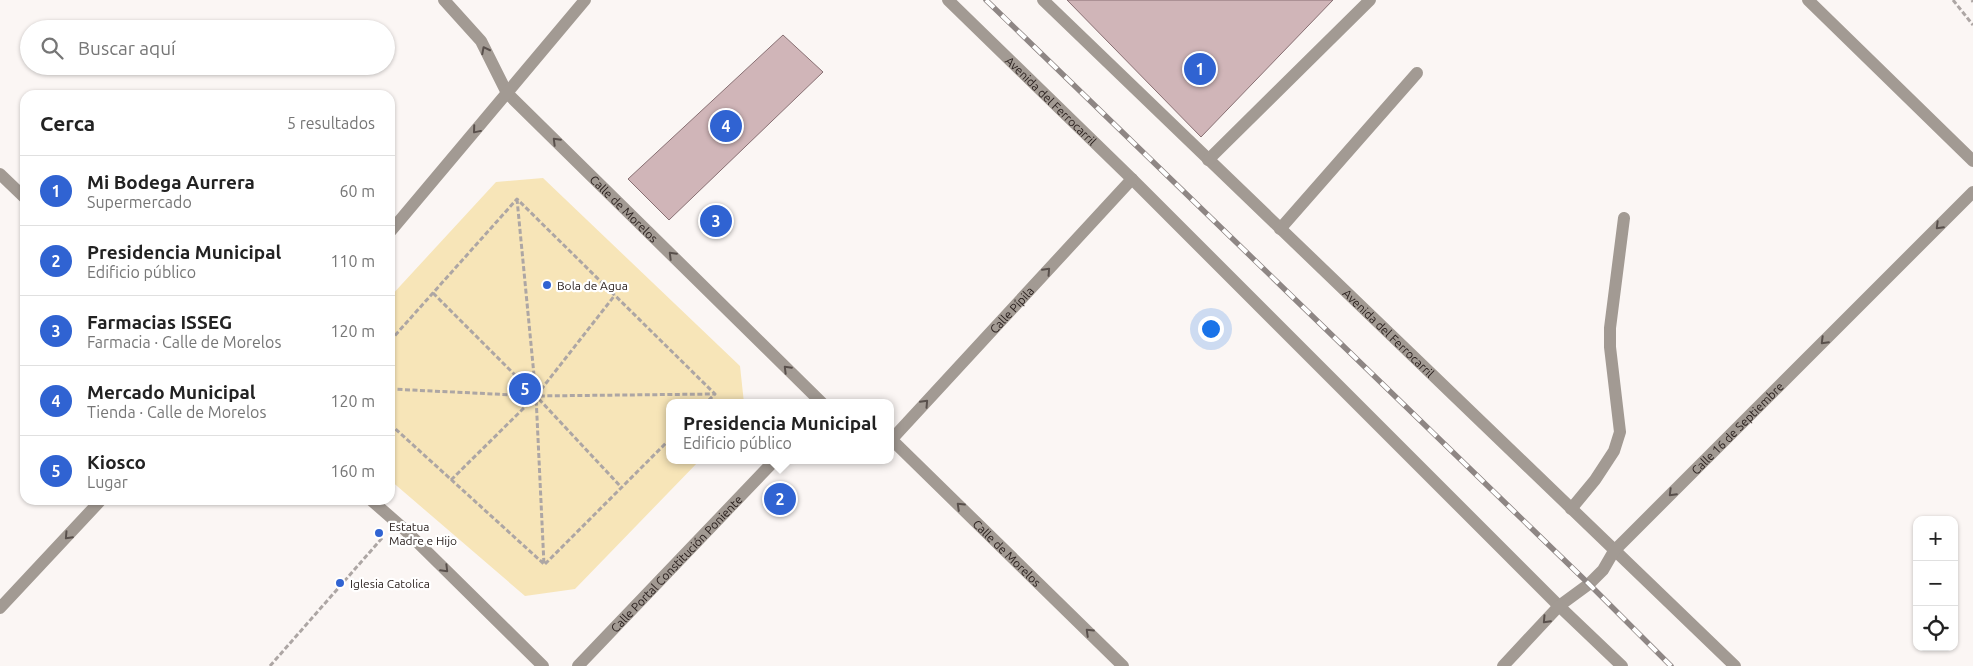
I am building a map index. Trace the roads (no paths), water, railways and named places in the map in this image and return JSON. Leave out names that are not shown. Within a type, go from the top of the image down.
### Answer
[{"type":"street","name":"Calle de Morelos","points":[[444,0],[481,42],[508,93],[818,399]]},
{"type":"street","points":[[395,226],[585,0]]},
{"type":"street","name":"Avenida del Ferrocarril","points":[[948,0],[1132,179],[1559,606],[1622,666]]},
{"type":"street","name":"Avenida del Ferrocarril","points":[[1043,0],[1735,666]]},
{"type":"street","points":[[1208,160],[1370,0]]},
{"type":"street","points":[[1808,0],[1973,161]]},
{"type":"street","points":[[1280,229],[1417,73]]},
{"type":"street","points":[[0,174],[20,193]]},
{"type":"street","name":"Calle Pípila","points":[[894,435],[1132,179]]},
{"type":"street","name":"Calle 16 de Septiembre","points":[[1503,666],[1559,606],[1589,584],[1603,570],[1614,551],[1973,192]]},
{"type":"street","points":[[1571,509],[1614,451],[1620,432],[1610,347],[1610,328],[1624,218]]},
{"type":"street","name":"Calle de Morelos","points":[[894,441],[1124,666]]},
{"type":"street","name":"Calle Portal Constitución Poniente","points":[[578,666],[771,464]]},
{"type":"street","points":[[0,608],[96,505]]},
{"type":"street","points":[[377,505],[543,666]]},
{"type":"railway","points":[[986,0],[1589,584],[1671,666]]},
{"type":"place","name":"Mi Bodega Aurrera","points":[[1200,69]]},
{"type":"place","name":"Mercado Municipal","points":[[726,126]]},
{"type":"place","name":"Farmacias ISSEG","points":[[716,221]]},
{"type":"place","name":"Bola de Agua","points":[[547,285]]},
{"type":"place","name":"Kiosco","points":[[525,389]]},
{"type":"place","name":"Presidencia Municipal","points":[[780,499]]},
{"type":"place","name":"Estatua Madre e Hijo","points":[[379,533]]},
{"type":"place","name":"Iglesia Catolica","points":[[340,583]]}]
